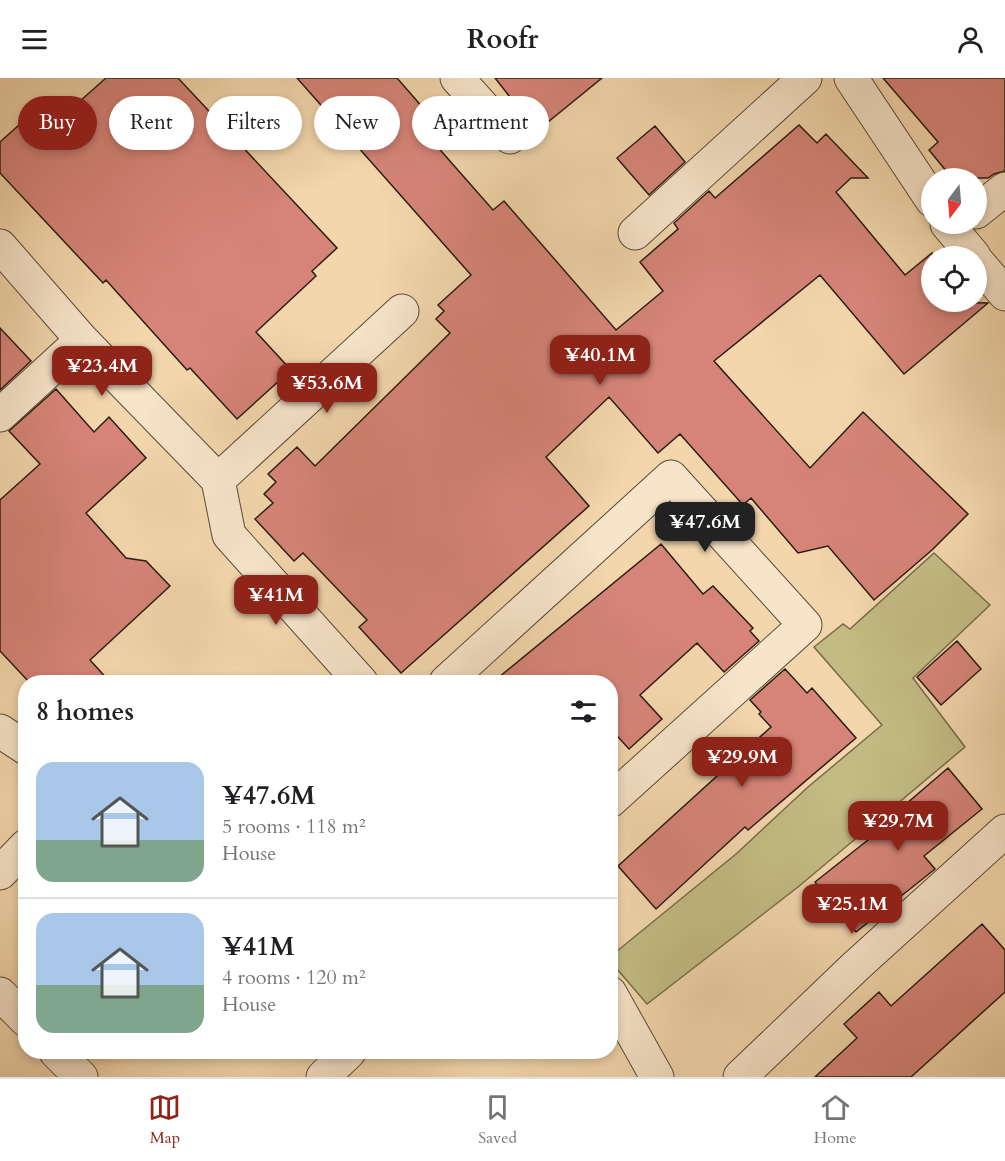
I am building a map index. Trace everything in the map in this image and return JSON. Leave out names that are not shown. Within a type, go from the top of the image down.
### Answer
[{"type":"street","points":[[457,78],[473,96]]},
{"type":"street","points":[[635,233],[805,78]]},
{"type":"street","points":[[851,78],[921,183]]},
{"type":"street","points":[[987,202],[1005,189]]},
{"type":"street","points":[[0,246],[82,340],[218,480],[229,535],[355,675]]},
{"type":"street","points":[[987,273],[1005,294]]},
{"type":"street","points":[[218,480],[402,311]]},
{"type":"street","points":[[0,415],[82,340]]},
{"type":"street","points":[[454,675],[671,477],[805,625],[618,794]]},
{"type":"street","points":[[0,731],[18,743]]},
{"type":"street","points":[[740,1077],[856,966],[1005,831]]},
{"type":"street","points":[[0,873],[18,854]]},
{"type":"street","points":[[0,994],[18,1012]]},
{"type":"street","points":[[618,1007],[657,1077]]},
{"type":"street","points":[[63,1059],[81,1077]]},
{"type":"street","points":[[323,1077],[342,1059]]},
{"type":"shaded area","points":[[934,553],[990,605],[913,678],[965,747],[798,887],[647,1004],[618,970],[618,950],[736,854],[808,787],[882,725],[814,647],[843,624],[850,629]]},
{"type":"building","points":[[106,78],[178,78],[206,108],[206,150],[245,150],[337,248],[312,271],[316,276],[256,332],[291,370],[237,419],[190,368],[187,370],[106,280],[103,283],[0,173],[0,142],[18,126],[18,150],[97,150],[97,96],[86,96]]},
{"type":"building","points":[[297,78],[397,78],[413,96],[412,150],[440,150],[493,210],[504,201],[616,330],[663,291],[640,262],[678,229],[674,223],[709,191],[715,198],[799,125],[817,143],[826,134],[868,178],[851,178],[836,192],[905,275],[921,262],[921,312],[977,312],[904,374],[820,275],[714,361],[810,468],[863,412],[968,514],[932,550],[874,600],[828,546],[798,553],[751,498],[743,505],[680,434],[658,453],[609,397],[546,457],[589,506],[401,673],[359,627],[367,620],[303,553],[294,561],[255,519],[273,503],[264,494],[276,482],[268,474],[297,447],[315,466],[450,333],[436,319],[444,311],[438,305],[471,275],[361,150],[400,150],[400,96],[314,97]]},
{"type":"building","points":[[495,78],[602,78],[549,121],[549,96],[509,96]]},
{"type":"building","points":[[883,78],[1005,78],[1005,171],[987,178],[987,168],[944,168],[929,150],[938,142]]},
{"type":"building","points":[[655,126],[685,162],[649,195],[617,158]]},
{"type":"building","points":[[0,328],[31,361],[0,390]]},
{"type":"building","points":[[56,389],[94,432],[109,417],[146,458],[86,513],[126,558],[146,561],[170,586],[90,660],[104,675],[22,675],[0,651],[0,500],[40,464],[9,431]]},
{"type":"building","points":[[661,544],[703,594],[713,586],[753,628],[750,631],[759,641],[724,672],[697,643],[640,695],[662,719],[629,749],[618,737],[618,675],[502,675]]},
{"type":"building","points":[[957,641],[981,669],[941,705],[917,677]]},
{"type":"building","points":[[785,669],[807,693],[812,688],[856,738],[748,830],[745,827],[656,909],[618,866],[771,727],[750,700]]},
{"type":"building","points":[[948,768],[982,809],[924,856],[935,869],[856,932],[815,882],[902,813],[899,810]]},
{"type":"building","points":[[982,924],[1005,950],[1005,992],[911,1077],[815,1077],[857,1038],[844,1024],[879,992],[891,1006]]}]
